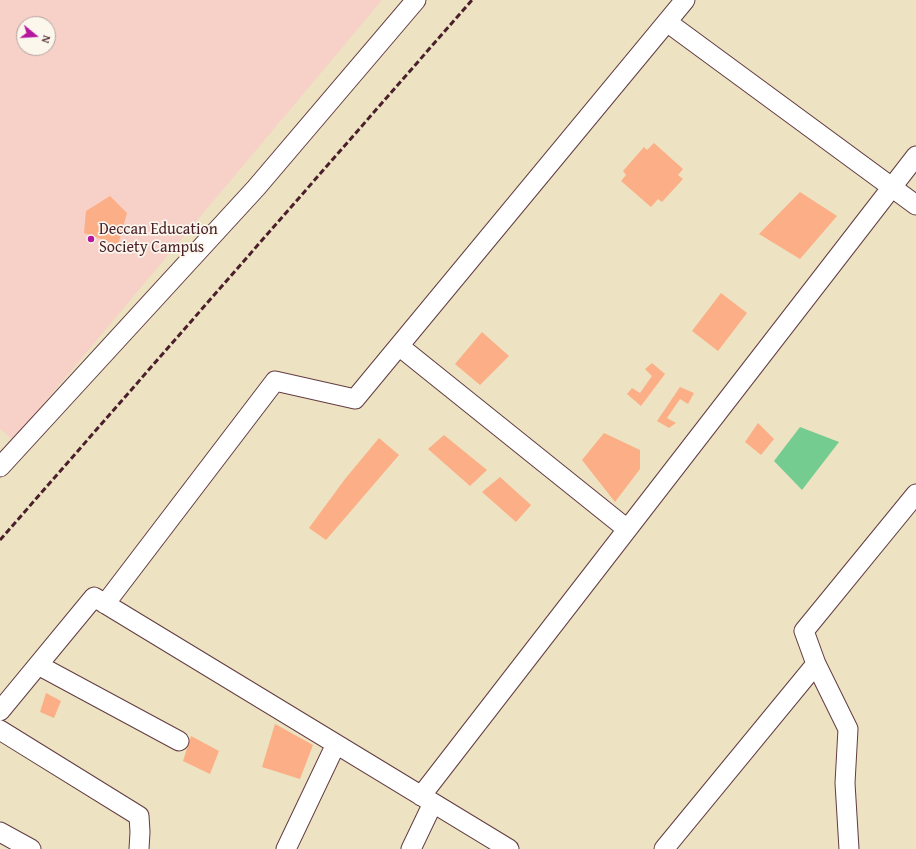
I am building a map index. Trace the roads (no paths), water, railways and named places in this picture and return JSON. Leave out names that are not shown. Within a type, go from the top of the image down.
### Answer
[{"type":"street","points":[[0,467],[256,188],[416,0]]},
{"type":"street","points":[[105,604],[275,381],[355,399],[685,0]]},
{"type":"street","points":[[667,22],[916,205]]},
{"type":"street","points":[[411,849],[427,799],[627,529],[916,156]]},
{"type":"street","points":[[399,346],[627,529]]},
{"type":"street","points":[[848,849],[845,783],[848,728],[816,664],[804,631],[916,494]]},
{"type":"street","points":[[0,711],[94,597],[427,799],[498,846]]},
{"type":"street","points":[[664,849],[816,664]]},
{"type":"street","points":[[38,665],[179,741]]},
{"type":"street","points":[[0,730],[139,816],[139,849]]},
{"type":"street","points":[[286,849],[336,744]]},
{"type":"street","points":[[0,832],[31,849]]},
{"type":"railway","points":[[0,540],[472,0]]},
{"type":"place","name":"Deccan Education Society Campus","points":[[91,239]]}]
